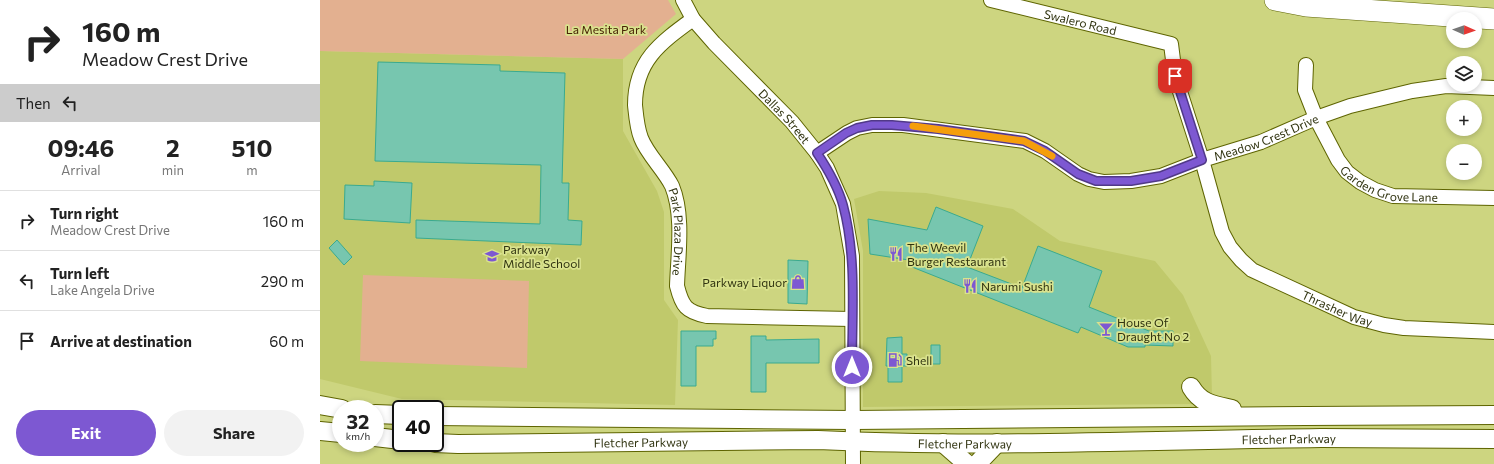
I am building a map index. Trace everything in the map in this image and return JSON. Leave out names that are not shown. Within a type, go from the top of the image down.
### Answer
[{"type":"highway","points":[[1275,0],[1306,6],[1494,19]]},
{"type":"main road","points":[[1191,387],[1196,395],[1210,404],[1262,416]]},
{"type":"main road","points":[[320,405],[332,407]]},
{"type":"main road","name":"Fletcher Parkway","points":[[444,416],[853,420],[1494,415]]},
{"type":"main road","points":[[320,431],[332,432]]},
{"type":"main road","name":"Fletcher Parkway","points":[[444,443],[818,440],[943,443],[1166,442],[1321,438],[1494,440]]},
{"type":"main road","points":[[943,443],[967,464]]},
{"type":"main road","points":[[977,464],[978,461],[997,443]]},
{"type":"street","name":"Dallas Street","points":[[683,0],[693,19],[714,43],[792,122],[817,153],[827,168],[842,204],[852,256],[853,464]]},
{"type":"street","name":"Swalero Road","points":[[991,0],[1170,44]]},
{"type":"street","name":"Park Plaza Drive","points":[[693,19],[652,52],[640,71],[635,92],[636,114],[641,138],[672,187],[679,213],[677,286],[680,296],[688,309],[695,313],[707,316],[852,319]]},
{"type":"street","name":"Thrasher Way","points":[[1170,44],[1175,76],[1202,160],[1222,232],[1230,247],[1252,270],[1354,317],[1384,326],[1494,332]]},
{"type":"street","name":"Garden Grove Lane","points":[[1306,65],[1304,90],[1316,118],[1338,160],[1352,175],[1375,190],[1393,196],[1494,198]]},
{"type":"street","name":"Meadow Crest Drive","points":[[817,153],[846,133],[857,128],[872,125],[938,129],[1024,141],[1045,151],[1078,174],[1096,181],[1131,181],[1161,176],[1202,160],[1261,142],[1316,118],[1350,106],[1412,91],[1446,86],[1494,88]]},
{"type":"shaded area","name":"Parkway Middle School","points":[[320,51],[623,59],[623,131],[657,191],[664,212],[664,300],[678,320],[675,405],[402,399],[320,379]]},
{"type":"shaded area","points":[[879,191],[926,193],[1013,209],[1060,241],[1155,261],[1183,295],[1211,356],[1212,396],[1196,404],[863,407],[863,251],[854,199]]},
{"type":"green space","name":"La Mesita Park","points":[[320,0],[668,0],[676,14],[623,59],[320,51]]},
{"type":"green space","points":[[363,275],[529,281],[527,368],[360,361]]},
{"type":"building","points":[[378,62],[500,65],[500,71],[565,73],[562,183],[569,183],[568,220],[582,221],[581,245],[416,238],[416,220],[540,224],[541,165],[375,161]]},
{"type":"building","points":[[374,181],[412,183],[410,223],[344,219],[345,185],[374,186]]},
{"type":"building","points":[[936,207],[983,226],[967,267],[1022,288],[1038,246],[1102,271],[1089,307],[1149,331],[1173,331],[1173,346],[1145,345],[1145,347],[1128,347],[1081,327],[1078,333],[912,267],[915,261],[870,254],[868,219],[927,230]]},
{"type":"building","points":[[337,240],[352,257],[344,265],[329,248]]},
{"type":"building","name":"Parkway Liquor","points":[[788,260],[808,261],[807,304],[788,303]]},
{"type":"building","points":[[681,331],[716,331],[716,339],[713,339],[713,346],[696,346],[696,386],[681,386]]},
{"type":"building","points":[[751,336],[766,336],[766,340],[819,339],[819,363],[766,363],[766,392],[751,392]]},
{"type":"building","name":"Shell","points":[[902,337],[902,354],[907,354],[907,366],[902,366],[902,382],[888,382],[888,366],[886,366],[887,338]]},
{"type":"building","points":[[931,345],[940,345],[940,364],[931,364]]},
{"type":"slow traffic","points":[[913,126],[1024,141],[1052,156]]},
{"type":"place","name":"The Weevil Burger Restaurant","points":[[896,254]]},
{"type":"place","name":"Parkway Middle School","points":[[492,256]]},
{"type":"place","name":"Parkway Liquor","points":[[798,282]]},
{"type":"place","name":"Narumi Sushi","points":[[970,286]]},
{"type":"place","name":"House Of Draught No 2","points":[[1106,329]]},
{"type":"place","name":"Shell","points":[[895,360]]},
{"type":"route","points":[[852,367],[852,256],[842,204],[827,168],[817,153],[846,133],[857,128],[872,125],[903,125],[1024,141],[1045,151],[1078,174],[1096,181],[1131,181],[1161,176],[1202,160],[1175,76]]}]
